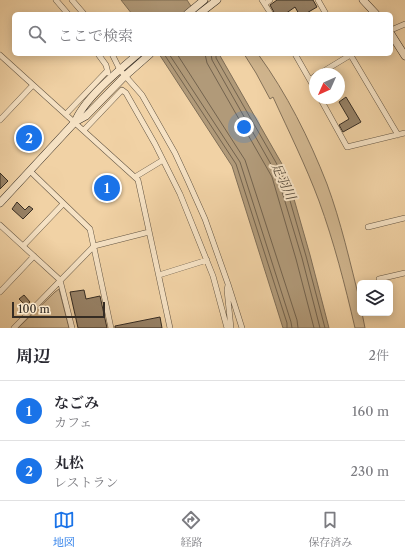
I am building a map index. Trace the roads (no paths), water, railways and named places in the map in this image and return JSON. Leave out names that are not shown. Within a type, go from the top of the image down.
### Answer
[{"type":"street","points":[[56,0],[66,12]]},
{"type":"street","points":[[72,0],[82,12]]},
{"type":"street","points":[[189,12],[204,0]]},
{"type":"street","points":[[202,12],[217,0]]},
{"type":"street","points":[[270,0],[263,2],[270,12]]},
{"type":"street","points":[[318,0],[325,12]]},
{"type":"street","points":[[363,0],[374,12]]},
{"type":"street","points":[[393,29],[405,24]]},
{"type":"street","points":[[393,37],[405,56]]},
{"type":"street","points":[[0,55],[138,180],[170,328]]},
{"type":"street","points":[[66,114],[107,72],[106,65],[99,56]]},
{"type":"street","points":[[113,56],[142,95],[175,153],[205,219],[242,328]]},
{"type":"street","points":[[75,122],[79,112],[121,68],[136,56]]},
{"type":"street","points":[[0,203],[75,122],[86,116],[127,74],[148,56]]},
{"type":"street","points":[[296,56],[309,78]]},
{"type":"street","points":[[329,68],[348,56]]},
{"type":"street","points":[[352,56],[398,134]]},
{"type":"street","points":[[0,120],[33,85]]},
{"type":"street","points":[[84,130],[122,90],[126,93],[180,194],[213,276],[227,328]]},
{"type":"street","points":[[323,104],[347,147],[405,133]]},
{"type":"street","points":[[135,177],[163,160]]},
{"type":"street","points":[[30,171],[90,229],[112,328]]},
{"type":"street","points":[[23,246],[63,204]]},
{"type":"street","points":[[368,228],[405,218]]},
{"type":"street","points":[[0,225],[60,280],[72,328]]},
{"type":"street","points":[[14,328],[94,246],[149,232]]},
{"type":"street","points":[[0,292],[34,256]]},
{"type":"street","points":[[159,275],[207,260]]},
{"type":"street","points":[[379,279],[405,272]]},
{"type":"street","points":[[228,284],[227,290],[231,328]]},
{"type":"water","points":[[121,0],[187,0],[195,12],[130,12]]},
{"type":"water","name":"足羽川","points":[[160,56],[220,56],[286,171],[329,328],[283,328],[232,166]]},
{"type":"place","name":"丸松","points":[[29,138]]},
{"type":"place","name":"なごみ","points":[[107,188]]}]
